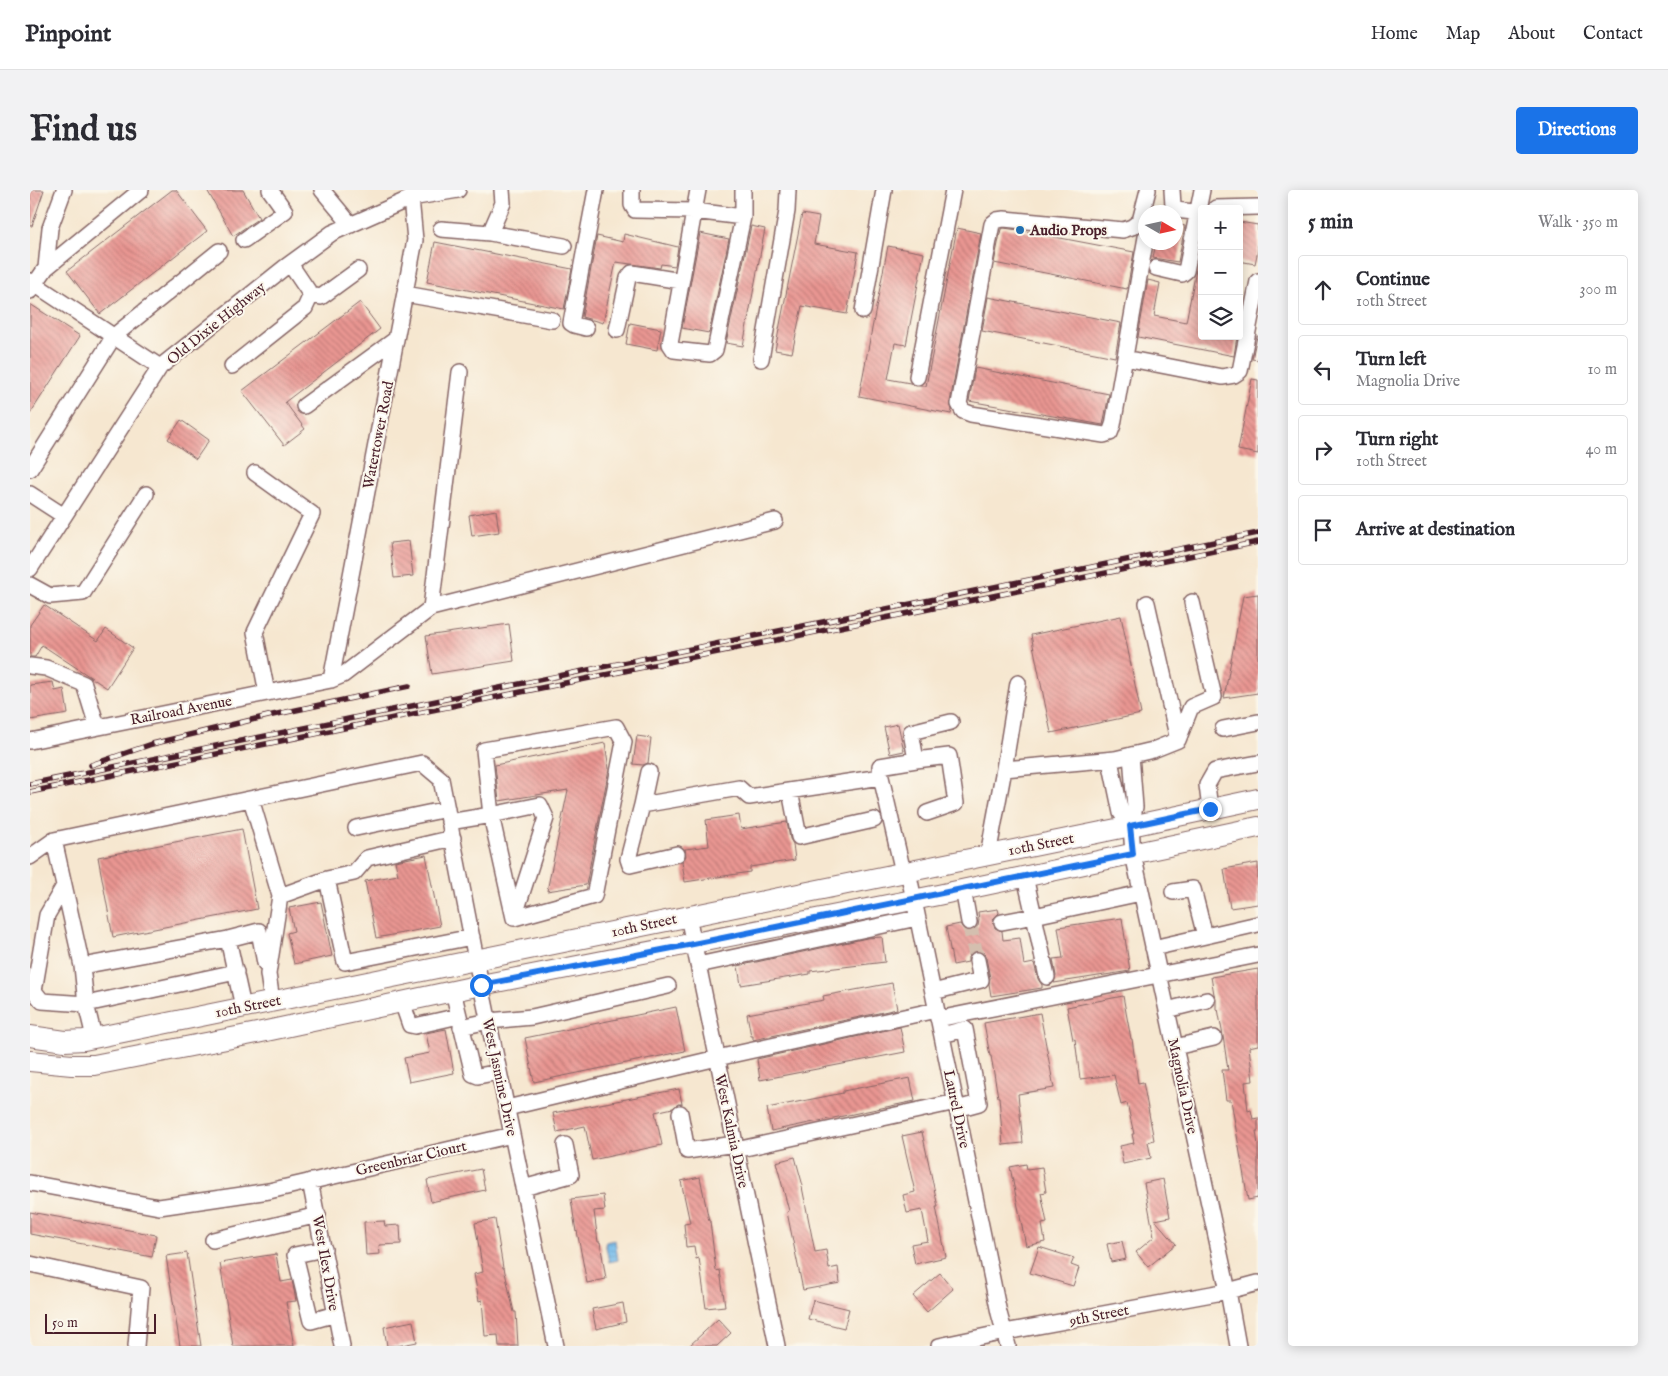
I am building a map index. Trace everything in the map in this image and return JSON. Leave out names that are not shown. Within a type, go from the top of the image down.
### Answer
[{"type":"main road","name":"10th Street","points":[[30,1036],[66,1041],[94,1037],[1258,799]]},
{"type":"main road","name":"10th Street","points":[[30,1061],[72,1066],[94,1064],[693,944],[915,909],[963,889],[1258,827]]},
{"type":"street","points":[[46,268],[50,228],[64,190]]},
{"type":"street","points":[[141,190],[46,268],[32,286],[114,336],[160,367]]},
{"type":"street","points":[[244,240],[285,212],[270,190]]},
{"type":"street","points":[[322,190],[351,225]]},
{"type":"street","name":"Old Dixie Highway","points":[[30,569],[160,367],[332,233],[412,194],[458,190]]},
{"type":"street","points":[[490,233],[503,203],[502,190]]},
{"type":"street","points":[[586,328],[574,326],[571,323],[596,190]]},
{"type":"street","points":[[632,190],[634,210],[694,211],[743,217]]},
{"type":"street","points":[[698,190],[670,344],[674,350],[710,354],[715,350],[743,217],[743,190]]},
{"type":"street","points":[[761,359],[787,211],[788,190]]},
{"type":"street","points":[[863,311],[884,190]]},
{"type":"street","points":[[917,377],[952,190]]},
{"type":"street","points":[[1146,205],[1148,190]]},
{"type":"street","points":[[1156,268],[1182,274],[1186,271],[1198,211],[1175,210],[1172,206],[1172,190]]},
{"type":"street","points":[[1199,205],[1202,190]]},
{"type":"street","name":"Watertower Road","points":[[331,680],[415,240],[412,194]]},
{"type":"street","points":[[1243,207],[1258,207]]},
{"type":"street","points":[[1138,225],[1123,230],[1004,219],[997,220],[992,224],[958,404],[963,410],[971,414],[1104,435],[1110,433],[1113,425],[1144,250]]},
{"type":"street","points":[[441,229],[490,233],[564,246]]},
{"type":"street","points":[[30,469],[114,336],[219,251]]},
{"type":"street","points":[[290,264],[311,295],[321,297],[358,270]]},
{"type":"street","points":[[617,330],[628,278],[632,273],[681,281]]},
{"type":"street","points":[[1135,360],[1222,376],[1234,375],[1240,371],[1258,281]]},
{"type":"street","points":[[405,294],[552,320]]},
{"type":"street","points":[[232,366],[305,308],[311,295]]},
{"type":"street","points":[[304,406],[396,339]]},
{"type":"street","points":[[460,372],[431,608],[775,521]]},
{"type":"street","points":[[255,474],[312,514],[255,632],[267,693]]},
{"type":"street","points":[[30,494],[64,516]]},
{"type":"street","points":[[30,585],[50,596],[83,593],[146,494]]},
{"type":"street","points":[[1004,769],[1110,760],[1153,750],[1178,740],[1191,707],[1214,697],[1192,602]]},
{"type":"street","points":[[1147,603],[1178,740]]},
{"type":"street","name":"Railroad Avenue","points":[[30,741],[96,726],[331,680],[343,675],[431,608]]},
{"type":"street","points":[[30,666],[46,668],[84,684],[96,726]]},
{"type":"street","points":[[988,854],[1018,683]]},
{"type":"street","points":[[916,760],[911,732],[951,722]]},
{"type":"street","points":[[1223,729],[1258,722]]},
{"type":"street","points":[[616,727],[624,742],[594,896],[514,918],[491,815],[484,750],[616,727]]},
{"type":"street","points":[[1130,826],[1135,807],[1131,755]]},
{"type":"street","points":[[642,805],[739,788],[749,797],[790,791],[881,776],[880,766],[949,756],[956,803],[927,813]]},
{"type":"street","points":[[1110,760],[1121,813],[1130,826]]},
{"type":"street","name":"West Jasmine Drive","points":[[251,799],[422,763],[441,779],[481,985],[556,1346]]},
{"type":"street","points":[[1210,809],[1207,785],[1215,771],[1258,763]]},
{"type":"street","points":[[649,772],[628,859],[630,865],[676,854]]},
{"type":"street","name":"Laurel Drive","points":[[881,776],[915,909],[1006,1339]]},
{"type":"street","points":[[790,791],[799,837],[874,820]]},
{"type":"street","points":[[30,857],[54,840],[251,799],[280,896],[268,974]]},
{"type":"street","points":[[356,828],[448,816],[491,815],[540,805],[546,818],[514,918]]},
{"type":"street","name":"Magnolia Drive","points":[[1130,826],[1133,854],[1228,1291],[1238,1346]]},
{"type":"street","points":[[280,896],[328,879],[354,873],[367,858],[453,838]]},
{"type":"street","points":[[54,840],[82,966],[86,1004],[94,1037]]},
{"type":"street","points":[[1025,877],[1047,977]]},
{"type":"street","points":[[328,879],[345,962],[472,937]]},
{"type":"street","points":[[64,886],[47,915],[34,991],[42,1001],[86,1004],[236,972]]},
{"type":"street","points":[[963,889],[969,922]]},
{"type":"street","points":[[1173,892],[1193,889],[1205,936]]},
{"type":"street","points":[[1002,922],[1142,893]]},
{"type":"street","points":[[698,965],[915,909]]},
{"type":"street","name":"West Kalmia Drive","points":[[688,916],[777,1346]]},
{"type":"street","points":[[1153,948],[1258,924]]},
{"type":"street","points":[[82,966],[228,939],[259,931],[272,1001]]},
{"type":"street","points":[[228,939],[242,1007]]},
{"type":"street","points":[[506,1108],[717,1058],[1258,955]]},
{"type":"street","points":[[933,992],[981,980],[977,960]]},
{"type":"street","points":[[402,1002],[410,1025],[415,1026],[532,1018],[668,986]]},
{"type":"street","points":[[453,991],[473,1074],[478,1076],[499,1072]]},
{"type":"street","points":[[1167,1010],[1207,1000]]},
{"type":"street","points":[[680,1114],[687,1151],[735,1147],[957,1105],[979,1103],[965,1029],[942,1035]]},
{"type":"street","points":[[1175,1047],[1214,1038]]},
{"type":"street","name":"Greenbriar Ciourt","points":[[30,1183],[159,1207],[269,1191],[512,1135]]},
{"type":"street","points":[[523,1188],[571,1175],[565,1145]]},
{"type":"street","name":"West Ilex Drive","points":[[310,1181],[342,1346]]},
{"type":"street","points":[[213,1240],[318,1215]]},
{"type":"street","points":[[324,1249],[295,1255],[311,1321],[336,1314]]},
{"type":"street","points":[[30,1264],[141,1288],[136,1346]]},
{"type":"street","name":"9th Street","points":[[940,1346],[1006,1339],[1258,1283]]},
{"type":"water","points":[[615,1240],[618,1260],[609,1262],[605,1242]]},
{"type":"building","points":[[30,190],[44,190],[32,226],[30,226]]},
{"type":"building","points":[[172,190],[176,190],[207,231],[100,314],[67,271]]},
{"type":"building","points":[[207,190],[243,190],[259,218],[233,236]]},
{"type":"building","points":[[802,214],[819,217],[814,244],[858,252],[847,314],[802,306],[792,353],[775,350]]},
{"type":"building","points":[[1243,223],[1258,225],[1258,250],[1255,264],[1243,262]]},
{"type":"building","points":[[751,226],[765,229],[743,346],[726,343]]},
{"type":"building","points":[[957,228],[981,233],[950,402],[951,414],[859,396],[888,246],[924,253],[906,345],[895,343],[888,379],[916,386],[926,386]]},
{"type":"building","points":[[1001,229],[1134,252],[1127,289],[994,263]]},
{"type":"building","points":[[700,233],[729,239],[709,333],[682,328]]},
{"type":"building","points":[[624,234],[678,247],[675,266],[661,264],[660,268],[616,262],[603,323],[582,317],[597,236],[623,242]]},
{"type":"building","points":[[435,242],[572,269],[564,309],[427,282]]},
{"type":"building","points":[[1154,250],[1180,250],[1178,262],[1153,258]]},
{"type":"building","points":[[1196,270],[1198,270],[1198,340],[1236,340],[1234,356],[1138,337],[1148,280],[1160,283],[1154,316],[1186,322]]},
{"type":"building","points":[[988,297],[1121,323],[1115,357],[982,331]]},
{"type":"building","points":[[360,302],[380,329],[285,402],[305,429],[284,445],[242,391]]},
{"type":"building","points":[[30,304],[80,336],[30,414]]},
{"type":"building","points":[[630,323],[661,329],[657,350],[626,344]]},
{"type":"building","points":[[1258,336],[1258,360],[1252,359]]},
{"type":"building","points":[[975,368],[1109,394],[1103,425],[969,401]]},
{"type":"building","points":[[1252,379],[1258,380],[1258,454],[1238,450]]},
{"type":"building","points":[[181,420],[209,440],[196,459],[168,439]]},
{"type":"building","points":[[496,510],[499,532],[472,536],[469,515]]},
{"type":"building","points":[[409,541],[413,576],[394,578],[390,543]]},
{"type":"building","points":[[1258,594],[1258,693],[1224,698],[1243,596]]},
{"type":"building","points":[[44,605],[98,641],[106,629],[133,648],[107,688],[42,645],[35,657],[30,657],[30,625]]},
{"type":"building","points":[[1121,616],[1141,714],[1051,733],[1031,635]]},
{"type":"building","points":[[509,624],[514,661],[432,674],[426,636]]},
{"type":"building","points":[[53,682],[55,691],[64,689],[68,714],[30,720],[30,685]]},
{"type":"building","points":[[898,724],[904,751],[890,754],[884,727]]},
{"type":"building","points":[[637,736],[651,738],[648,763],[643,765],[633,764]]},
{"type":"building","points":[[605,743],[609,769],[586,885],[547,891],[568,790],[499,801],[495,765]]},
{"type":"building","points":[[739,815],[741,829],[787,822],[795,860],[750,867],[750,872],[685,882],[682,862],[686,856],[685,849],[709,846],[706,820]]},
{"type":"building","points":[[242,829],[257,909],[113,937],[98,857]]},
{"type":"building","points":[[426,855],[440,926],[376,938],[365,881],[398,875],[395,861]]},
{"type":"building","points":[[1258,863],[1258,904],[1230,908],[1224,869]]},
{"type":"building","points":[[321,902],[332,956],[294,964],[287,933],[294,931],[289,908]]},
{"type":"building","points":[[998,909],[999,913],[993,919],[995,928],[1002,931],[1003,940],[1020,938],[1024,965],[1034,963],[1042,988],[991,996],[990,978],[984,953],[975,951],[968,957],[968,962],[953,965],[946,927],[960,924],[965,931],[971,931],[978,926],[978,912]]},
{"type":"building","points":[[1122,918],[1130,971],[1054,983],[1056,976],[1053,959],[1063,958],[1058,927]]},
{"type":"building","points":[[882,937],[885,962],[810,971],[810,974],[741,985],[738,966],[867,938]]},
{"type":"building","points":[[1258,969],[1258,1045],[1249,1047],[1253,1081],[1245,1082],[1248,1111],[1251,1110],[1253,1119],[1258,1118],[1258,1131],[1256,1131],[1258,1145],[1258,1198],[1248,1200],[1231,1100],[1226,1100],[1222,1070],[1228,1070],[1211,977]]},
{"type":"building","points":[[892,983],[897,1009],[753,1040],[753,1036],[751,1036],[747,1014],[824,1000],[823,996]]},
{"type":"building","points":[[1123,996],[1132,1039],[1138,1083],[1143,1082],[1154,1140],[1148,1142],[1151,1158],[1123,1164],[1120,1146],[1134,1143],[1132,1134],[1134,1134],[1127,1103],[1121,1105],[1114,1075],[1080,1079],[1075,1039],[1073,1040],[1067,1007]]},
{"type":"building","points":[[676,1007],[685,1051],[534,1082],[525,1038]]},
{"type":"building","points":[[1040,1013],[1054,1088],[1018,1094],[1023,1143],[1003,1145],[999,1097],[984,1023]]},
{"type":"building","points":[[900,1027],[905,1052],[760,1080],[757,1059]]},
{"type":"building","points":[[446,1029],[454,1073],[409,1082],[404,1058],[430,1053],[426,1033]]},
{"type":"building","points":[[910,1078],[915,1101],[771,1131],[767,1108]]},
{"type":"building","points":[[679,1089],[682,1104],[655,1112],[662,1145],[592,1160],[585,1126],[557,1132],[553,1113]]},
{"type":"building","points":[[922,1132],[938,1207],[936,1207],[946,1257],[915,1264],[911,1244],[928,1241],[922,1210],[907,1213],[903,1195],[915,1192],[902,1136]]},
{"type":"building","points":[[795,1157],[803,1186],[815,1252],[826,1250],[829,1269],[838,1267],[840,1283],[803,1290],[787,1212],[789,1211],[776,1162]]},
{"type":"building","points":[[1026,1164],[1027,1169],[1042,1167],[1046,1192],[1041,1193],[1047,1223],[1042,1224],[1045,1242],[1026,1246],[1010,1167]]},
{"type":"building","points":[[481,1169],[485,1190],[431,1202],[427,1180]]},
{"type":"building","points":[[700,1177],[710,1221],[716,1271],[720,1270],[725,1306],[706,1308],[699,1258],[696,1259],[694,1246],[686,1247],[684,1224],[690,1223],[681,1181]]},
{"type":"building","points":[[1163,1179],[1170,1217],[1155,1220],[1176,1244],[1148,1267],[1136,1252],[1154,1237],[1144,1183]]},
{"type":"building","points":[[603,1195],[605,1210],[594,1211],[606,1279],[587,1283],[571,1199]]},
{"type":"building","points":[[30,1212],[156,1235],[152,1257],[30,1234]]},
{"type":"building","points":[[495,1219],[503,1268],[514,1312],[516,1312],[518,1346],[499,1346],[498,1335],[485,1336],[482,1300],[479,1301],[474,1274],[483,1272],[475,1223]]},
{"type":"building","points":[[384,1221],[385,1226],[400,1225],[401,1244],[379,1245],[380,1254],[366,1255],[364,1222]]},
{"type":"building","points":[[1122,1241],[1126,1259],[1111,1262],[1107,1244]]},
{"type":"building","points":[[1039,1247],[1074,1258],[1071,1265],[1079,1268],[1073,1286],[1030,1273]]},
{"type":"building","points":[[187,1253],[201,1346],[180,1346],[166,1256]]},
{"type":"building","points":[[276,1254],[281,1282],[292,1280],[296,1301],[286,1302],[294,1346],[233,1346],[220,1263]]},
{"type":"building","points":[[940,1273],[953,1289],[927,1312],[913,1296]]},
{"type":"building","points":[[813,1300],[849,1309],[844,1328],[808,1319]]},
{"type":"building","points":[[623,1303],[626,1322],[596,1329],[592,1309]]},
{"type":"building","points":[[718,1319],[731,1333],[717,1346],[689,1346]]},
{"type":"building","points":[[413,1321],[417,1342],[387,1346],[384,1327]]},
{"type":"tunnel","points":[[969,922],[977,960]]},
{"type":"railway","points":[[30,784],[1258,533]]},
{"type":"railway","points":[[30,792],[1258,542]]},
{"type":"railway","points":[[91,765],[152,744],[268,716],[409,686]]},
{"type":"place","name":"Audio Props","points":[[1020,230]]},
{"type":"route","points":[[481,985],[938,895],[1133,854],[1130,826],[1210,809]]}]
